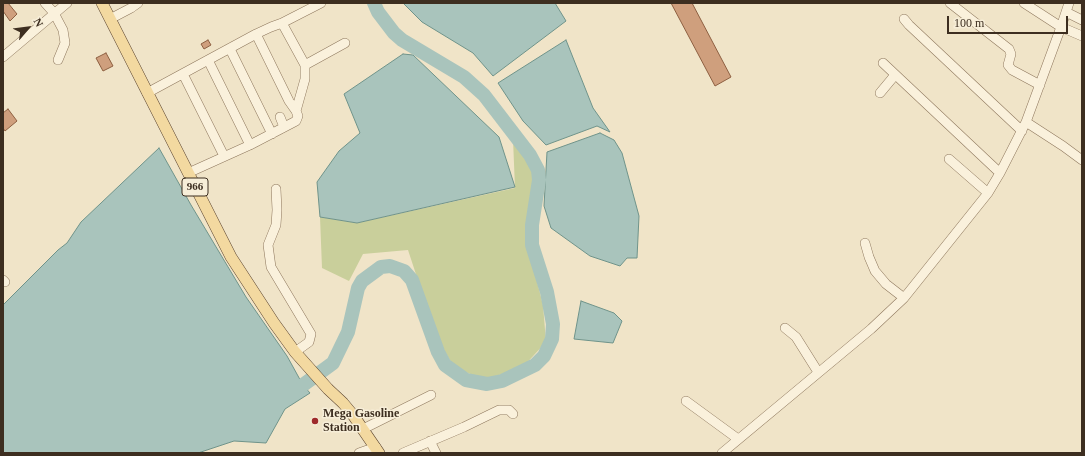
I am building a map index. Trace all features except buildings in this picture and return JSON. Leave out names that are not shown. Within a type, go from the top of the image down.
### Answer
[{"type":"main road","name":"966","points":[[102,3],[231,257],[274,323],[295,352],[328,389],[343,403],[377,450]]},
{"type":"street","points":[[46,3],[54,13],[63,30],[65,43],[58,60]]},
{"type":"street","points":[[3,57],[67,3]]},
{"type":"street","points":[[110,19],[138,3]]},
{"type":"street","points":[[147,93],[256,34],[282,23],[321,3]]},
{"type":"street","points":[[950,3],[1009,49],[1011,54],[1008,65],[1012,70],[1040,86]]},
{"type":"street","points":[[1024,3],[1061,27],[1082,36]]},
{"type":"street","points":[[722,453],[871,329],[904,298],[988,193],[1024,127],[1061,27],[1068,3]]},
{"type":"street","points":[[1066,12],[1082,20]]},
{"type":"street","points":[[904,19],[1024,127],[1064,146],[1082,160]]},
{"type":"street","points":[[282,23],[305,65],[305,79],[296,112]]},
{"type":"street","points":[[188,173],[272,134],[296,121],[298,116],[256,34]]},
{"type":"street","points":[[305,65],[345,43]]},
{"type":"street","points":[[230,49],[272,134]]},
{"type":"street","points":[[208,60],[250,144]]},
{"type":"street","points":[[883,64],[1000,173]]},
{"type":"street","points":[[184,74],[224,156]]},
{"type":"street","points":[[880,93],[895,75]]},
{"type":"street","points":[[280,117],[284,127]]},
{"type":"street","points":[[949,159],[988,193]]},
{"type":"street","points":[[276,189],[278,210],[276,225],[268,245],[271,266],[311,334],[309,342],[295,352]]},
{"type":"street","points":[[865,243],[874,271],[886,284],[904,298]]},
{"type":"street","points":[[785,328],[796,337],[818,372]]},
{"type":"street","points":[[363,429],[431,395]]},
{"type":"street","points":[[686,401],[738,439]]},
{"type":"street","points":[[403,453],[464,427],[499,410],[509,410],[513,414]]},
{"type":"street","points":[[430,441],[436,453]]},
{"type":"street","points":[[359,453],[377,450]]},
{"type":"green space","points":[[513,139],[530,160],[533,179],[527,242],[543,305],[546,342],[523,367],[484,380],[454,367],[437,338],[408,250],[363,254],[349,281],[322,268],[320,217],[357,223],[515,188]]},
{"type":"water","points":[[403,3],[555,3],[566,21],[493,76],[473,53],[422,22]]},
{"type":"water","points":[[566,40],[593,108],[610,132],[597,126],[546,145],[523,121],[498,83]]},
{"type":"water","points":[[403,54],[413,55],[499,137],[515,187],[357,223],[320,217],[317,182],[339,151],[360,133],[344,94]]},
{"type":"water","points":[[600,133],[614,140],[622,153],[639,216],[637,258],[627,258],[620,266],[590,256],[551,228],[544,206],[547,152]]},
{"type":"water","points":[[159,148],[246,297],[287,356],[303,385],[310,393],[285,409],[266,443],[234,441],[198,453],[3,453],[3,305],[58,250],[67,243],[81,222]]},
{"type":"water","points":[[581,301],[614,313],[622,321],[613,343],[574,339]]},
{"type":"waterway","points":[[303,385],[333,363],[348,332],[358,288],[362,281],[381,267],[390,266],[404,271],[412,280],[438,352],[445,365],[466,380],[487,384],[502,381],[535,365],[544,356],[552,339],[553,324],[547,292],[532,245],[532,225],[539,180],[538,170],[530,155],[484,95],[464,77],[402,40],[394,33],[378,12],[374,3]]},
{"type":"place","name":"Mega Gasoline Station","points":[[315,421]]}]
